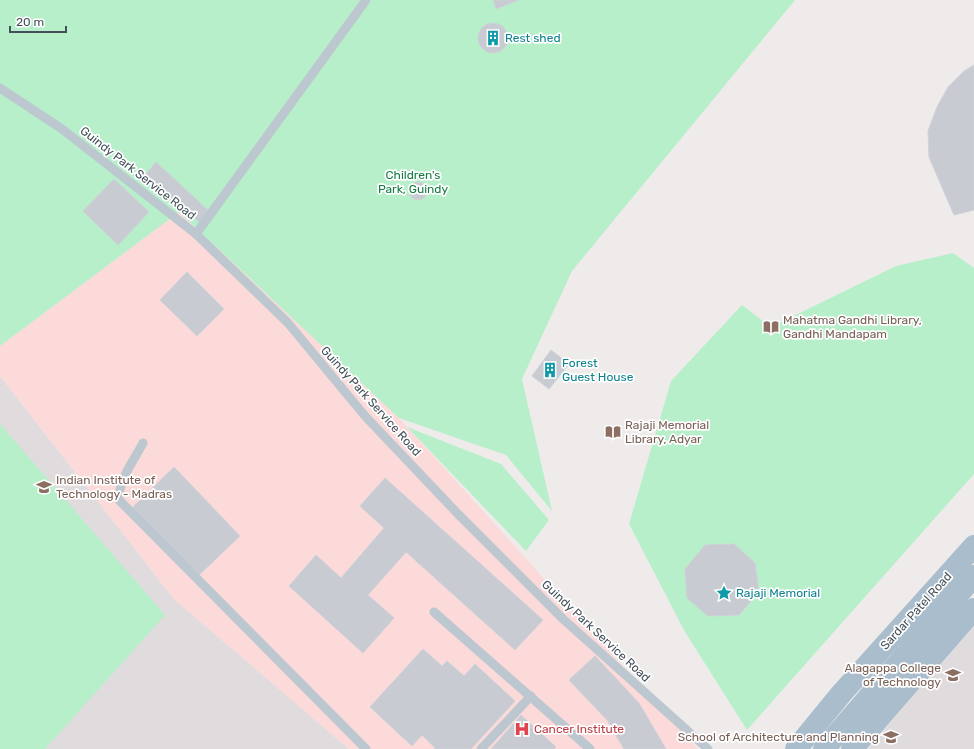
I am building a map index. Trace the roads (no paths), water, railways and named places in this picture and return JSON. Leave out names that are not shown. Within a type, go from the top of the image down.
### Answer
[{"type":"main road","name":"Sardar Patel Road","points":[[796,749],[841,694],[974,546]]},
{"type":"main road","points":[[824,749],[974,576]]},
{"type":"main road","points":[[852,749],[974,609]]},
{"type":"lane","points":[[196,234],[366,0]]},
{"type":"lane","name":"Guindy Park Service Road","points":[[0,88],[62,129],[196,234],[288,323],[366,416],[458,514],[562,619],[708,749]]},
{"type":"lane","points":[[143,444],[124,480],[119,494],[119,500],[366,749]]},
{"type":"lane","points":[[434,612],[590,749]]},
{"type":"lane","points":[[481,749],[531,696]]},
{"type":"place","name":"Rest shed","points":[[493,38]]},
{"type":"place","name":"Mahatma Gandhi Library, Gandhi Mandapam","points":[[771,327]]},
{"type":"place","name":"Forest Guest House","points":[[550,370]]},
{"type":"place","name":"Rajaji Memorial Library, Adyar","points":[[613,432]]},
{"type":"place","name":"Indian Institute of Technology - Madras","points":[[44,487]]},
{"type":"place","name":"Rajaji Memorial","points":[[724,593]]},
{"type":"place","name":"Alagappa College of Technology","points":[[953,675]]},
{"type":"place","name":"Cancer Institute","points":[[522,729]]},
{"type":"place","name":"School of Architecture and Planning","points":[[891,737]]},
{"type":"park label","name":"Children's Park, Guindy","points":[[413,182]]}]
